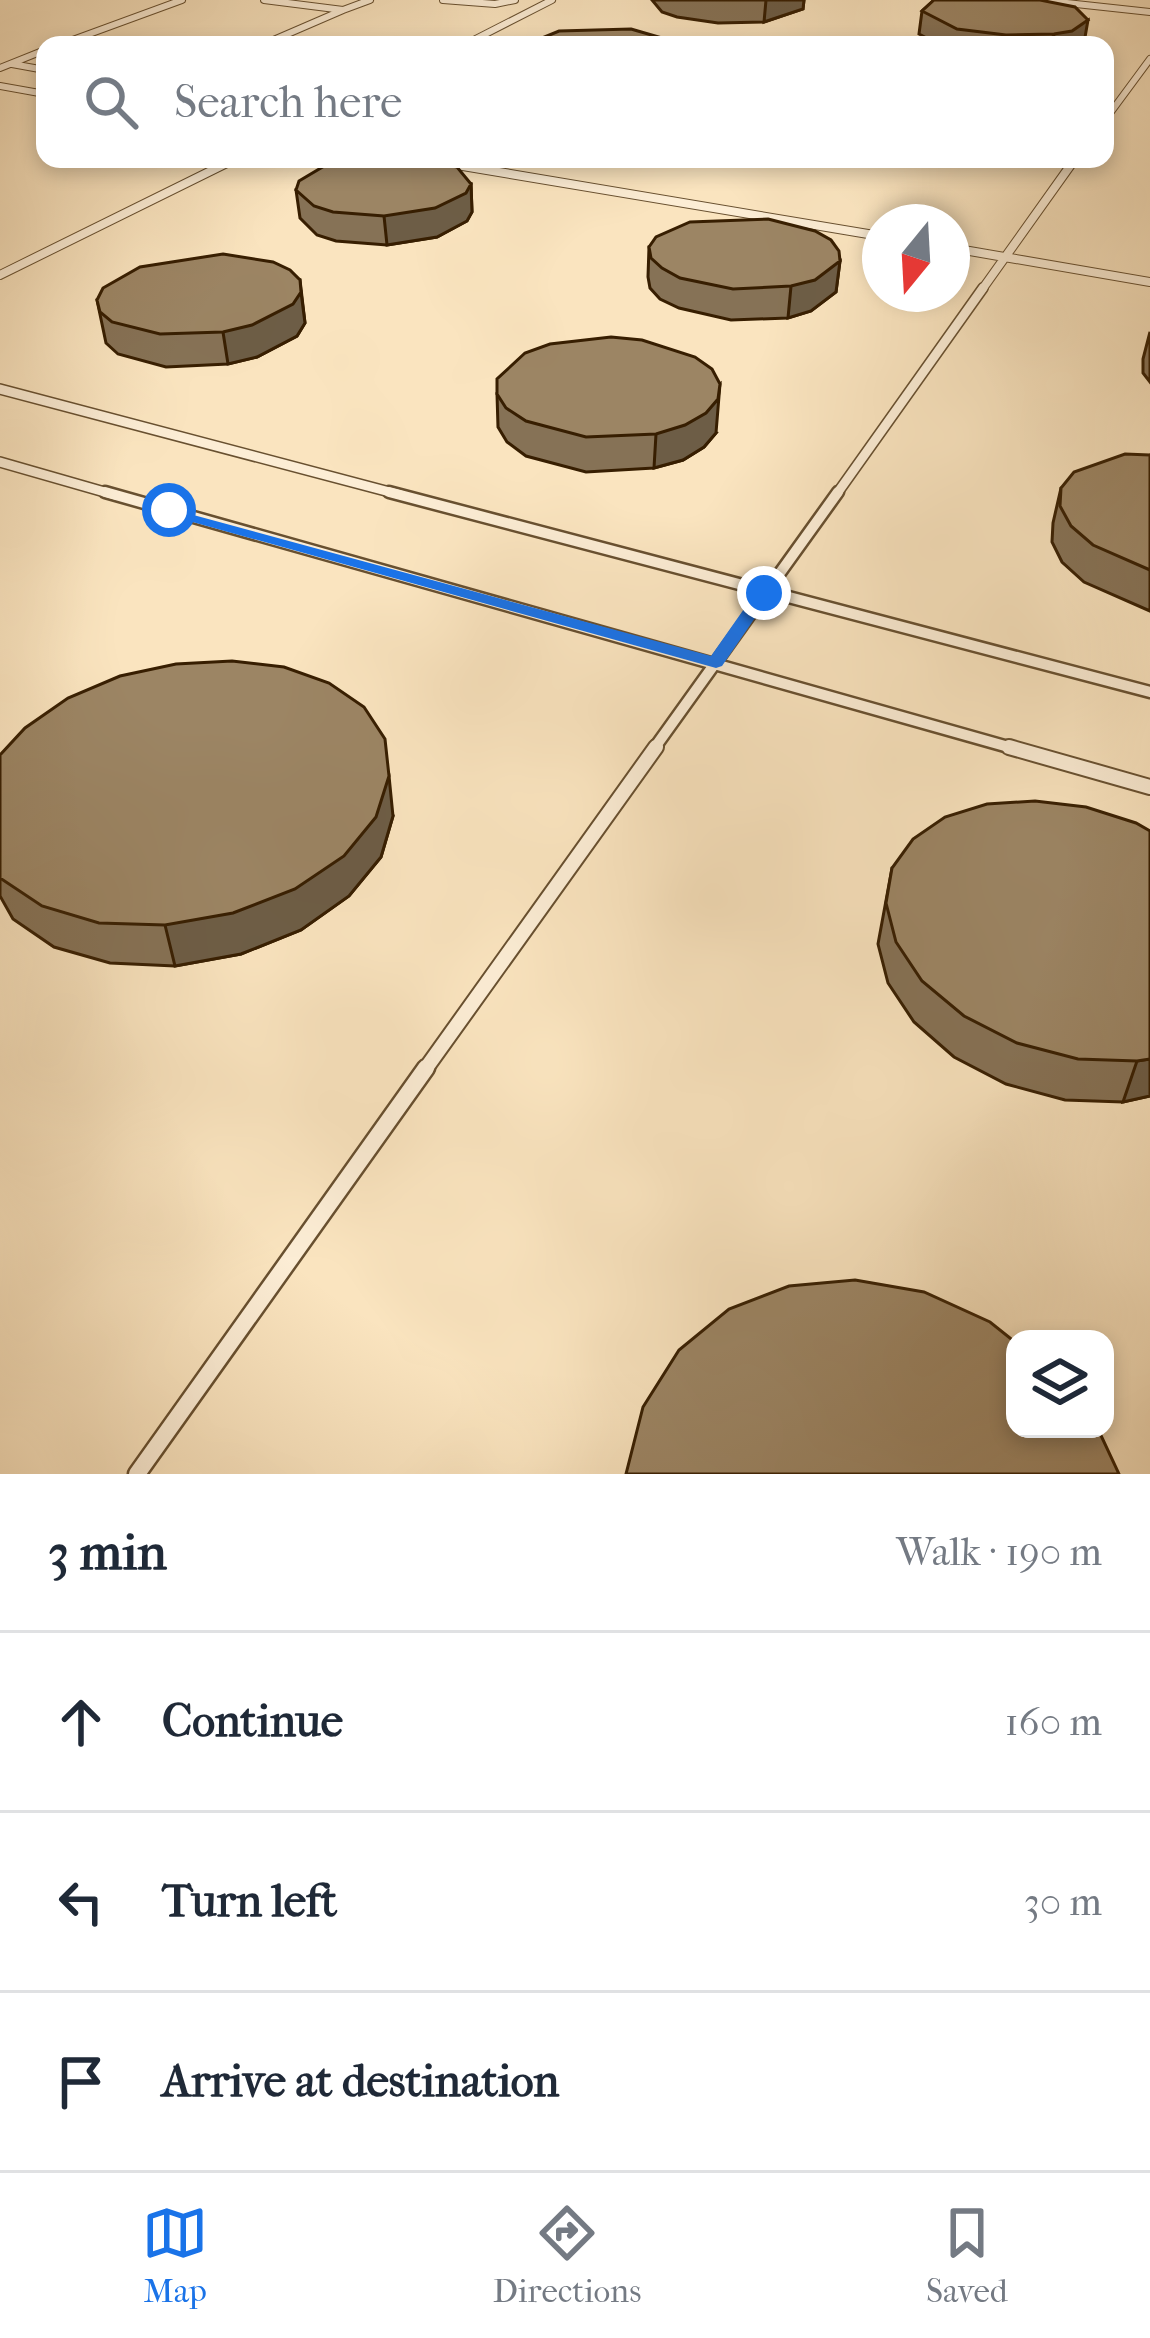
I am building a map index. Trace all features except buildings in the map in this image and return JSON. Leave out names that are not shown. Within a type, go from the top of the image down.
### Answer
[{"type":"lane","points":[[84,36],[182,0]]},
{"type":"lane","points":[[264,0],[343,10]]},
{"type":"lane","points":[[283,36],[370,0]]},
{"type":"lane","points":[[443,0],[495,4],[515,0]]},
{"type":"lane","points":[[482,36],[552,0]]},
{"type":"lane","points":[[1040,0],[1150,12]]},
{"type":"lane","points":[[0,68],[36,54]]},
{"type":"lane","points":[[1114,108],[1150,59]]},
{"type":"lane","points":[[11,64],[36,68]]},
{"type":"lane","points":[[1134,81],[1150,83]]},
{"type":"lane","points":[[0,86],[36,92]]},
{"type":"lane","points":[[0,275],[217,168]]},
{"type":"lane","points":[[475,168],[862,233]]},
{"type":"lane","points":[[136,1474],[1070,168]]},
{"type":"lane","points":[[970,251],[1150,281]]},
{"type":"lane","points":[[0,389],[1150,692]]},
{"type":"lane","points":[[0,462],[1150,787]]},
{"type":"route","points":[[169,510],[716,662],[764,593]]}]
